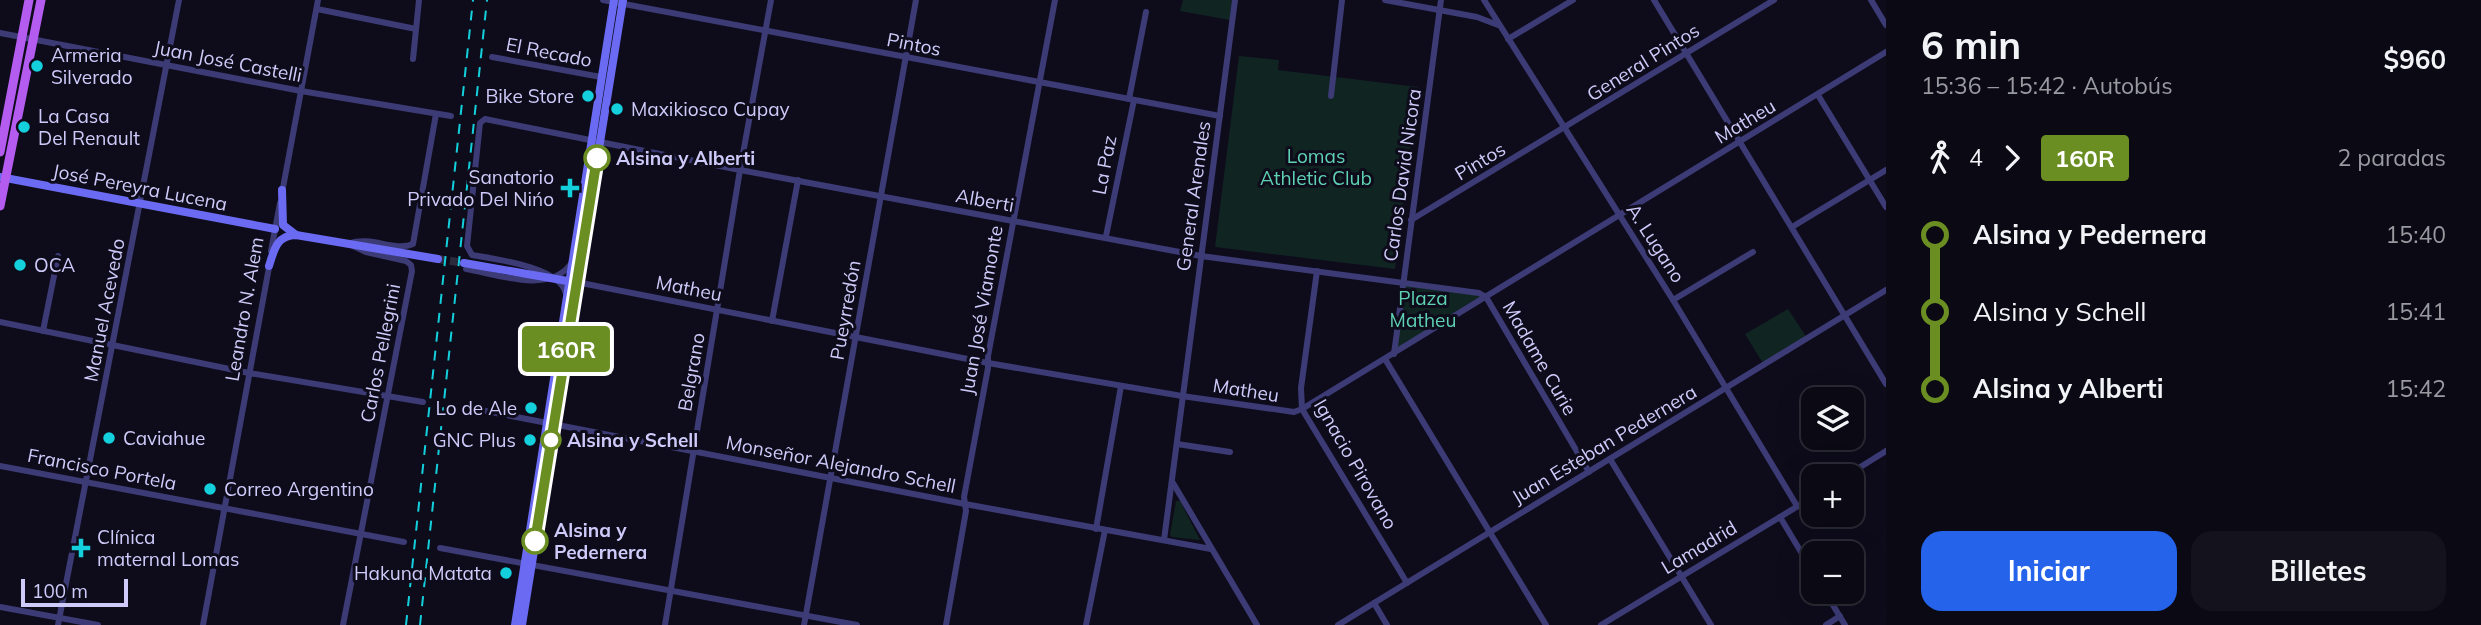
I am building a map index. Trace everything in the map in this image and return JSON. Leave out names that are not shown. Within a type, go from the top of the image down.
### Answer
[{"type":"main road","points":[[0,152],[29,0]]},
{"type":"main road","points":[[0,206],[3,177],[41,0]]},
{"type":"main road","points":[[550,423],[566,294],[572,281],[570,265],[595,142],[601,77],[618,1]]},
{"type":"main road","points":[[515,625],[528,563],[618,1]]},
{"type":"main road","name":"José Pereyra Lucena","points":[[3,177],[275,229]]},
{"type":"main road","points":[[282,190],[282,223],[286,229],[296,234],[438,259]]},
{"type":"main road","points":[[269,266],[283,237],[296,234]]},
{"type":"main road","name":"Matheu","points":[[465,266],[572,281]]},
{"type":"main road","points":[[522,625],[528,563]]},
{"type":"street","name":"Manuel Acevedo","points":[[59,622],[179,0]]},
{"type":"street","name":"Leandro N. Alem","points":[[203,625],[318,0]]},
{"type":"street","points":[[413,59],[419,0]]},
{"type":"street","name":"Pintos","points":[[603,0],[1220,116]]},
{"type":"street","name":"Belgrano","points":[[665,625],[740,170],[771,0]]},
{"type":"street","name":"Pueyrredón","points":[[804,625],[916,0]]},
{"type":"street","name":"Juan José Viamonte","points":[[946,625],[966,511],[964,497],[1012,221],[1055,0]]},
{"type":"street","name":"General Arenales","points":[[1164,540],[1235,0]]},
{"type":"street","points":[[1331,96],[1342,0]]},
{"type":"street","points":[[1385,0],[1477,17],[1500,26]]},
{"type":"street","name":"Carlos David Nicora","points":[[1394,354],[1441,0]]},
{"type":"street","name":"A. Lugano","points":[[1484,0],[1727,387],[1797,506]]},
{"type":"street","points":[[1508,39],[1573,0]]},
{"type":"street","points":[[1654,0],[1886,384]]},
{"type":"street","name":"General Pintos","points":[[1564,129],[1774,0]]},
{"type":"street","points":[[1871,0],[1886,25]]},
{"type":"street","points":[[317,9],[416,29]]},
{"type":"street","name":"La Paz","points":[[1106,236],[1146,12]]},
{"type":"street","name":"Juan José Castelli","points":[[0,33],[301,91],[451,116]]},
{"type":"street","name":"Matheu","points":[[572,281],[988,363],[1286,412],[1302,409],[1394,354],[1886,52]]},
{"type":"street","name":"El Recado","points":[[492,57],[601,77]]},
{"type":"street","points":[[1818,95],[1886,207]]},
{"type":"street","points":[[349,243],[362,240],[405,247],[413,244],[436,114]]},
{"type":"street","name":"Alberti","points":[[472,255],[467,246],[480,123],[485,120],[1201,256],[1403,282],[1479,293],[1486,297]]},
{"type":"street","name":"Pintos","points":[[1411,220],[1564,129]]},
{"type":"street","points":[[1792,227],[1886,170]]},
{"type":"street","points":[[772,321],[798,180]]},
{"type":"street","name":"Carlos Pellegrini","points":[[343,625],[411,265],[406,261],[366,252],[349,243]]},
{"type":"street","points":[[1673,300],[1753,252]]},
{"type":"street","name":"Matheu","points":[[472,255],[526,266],[562,284],[566,294]]},
{"type":"street","points":[[43,331],[58,256]]},
{"type":"street","points":[[553,278],[563,273],[570,265]]},
{"type":"street","name":"Ignacio Pirovano","points":[[1317,271],[1301,387],[1302,409],[1407,583]]},
{"type":"street","name":"Juan Esteban Pedernera","points":[[1338,625],[1886,290]]},
{"type":"street","name":"Madame Curie","points":[[1486,297],[1589,472]]},
{"type":"street","points":[[0,323],[249,373],[423,402]]},
{"type":"street","points":[[1385,359],[1546,625]]},
{"type":"street","points":[[1096,529],[1121,386]]},
{"type":"street","name":"Monseñor Alejandro Schell","points":[[465,407],[831,479],[1212,549]]},
{"type":"street","points":[[1177,444],[1230,452]]},
{"type":"street","points":[[1864,465],[1886,451]]},
{"type":"street","points":[[1610,459],[1711,625]]},
{"type":"street","name":"Francisco Portela","points":[[0,466],[404,542]]},
{"type":"street","points":[[1172,483],[1256,625]]},
{"type":"street","name":"Lamadrid","points":[[1601,625],[1801,504]]},
{"type":"street","points":[[1780,517],[1801,552]]},
{"type":"street","points":[[1086,625],[1105,530]]},
{"type":"street","points":[[440,548],[857,625]]},
{"type":"street","points":[[1374,603],[1387,625]]},
{"type":"street","points":[[1832,604],[1845,625]]},
{"type":"street","points":[[0,607],[59,622],[98,625]]},
{"type":"street","points":[[1826,625],[1840,616]]},
{"type":"green space","points":[[1183,0],[1232,0],[1230,20],[1180,11]]},
{"type":"green space","name":"Lomas Athletic Club","points":[[1239,56],[1279,60],[1278,70],[1418,87],[1395,269],[1215,247]]},
{"type":"green space","name":"Plaza Matheu","points":[[1403,282],[1486,297],[1394,354]]},
{"type":"green space","points":[[1788,309],[1807,338],[1764,365],[1745,334]]},
{"type":"green space","points":[[1176,501],[1180,501],[1200,540],[1170,535]]},
{"type":"tunnel","points":[[438,259],[464,263]]},
{"type":"railway","points":[[406,625],[473,0]]},
{"type":"railway","points":[[420,625],[487,0]]},
{"type":"bus line","name":"160R","points":[[535,541],[597,158]]},
{"type":"place","name":"Armeria Silverado","points":[[37,66]]},
{"type":"place","name":"Bike Store","points":[[588,96]]},
{"type":"place","name":"Maxikiosco Cupay","points":[[617,109]]},
{"type":"place","name":"La Casa Del Renault","points":[[24,127]]},
{"type":"place","name":"Alsina y Alberti","points":[[597,158]]},
{"type":"place","name":"Sanatorio Privado Del Nińo","points":[[570,188]]},
{"type":"place","name":"OCA","points":[[20,265]]},
{"type":"place","name":"Lo de Ale","points":[[531,408]]},
{"type":"place","name":"Caviahue","points":[[109,438]]},
{"type":"place","name":"GNC Plus","points":[[530,440]]},
{"type":"place","name":"Alsina y Schell","points":[[551,440]]},
{"type":"place","name":"Correo Argentino","points":[[210,489]]},
{"type":"place","name":"Alsina y Pedernera","points":[[535,541]]},
{"type":"place","name":"Clínica maternal Lomas","points":[[81,548]]},
{"type":"place","name":"Hakuna Matata","points":[[506,573]]}]
